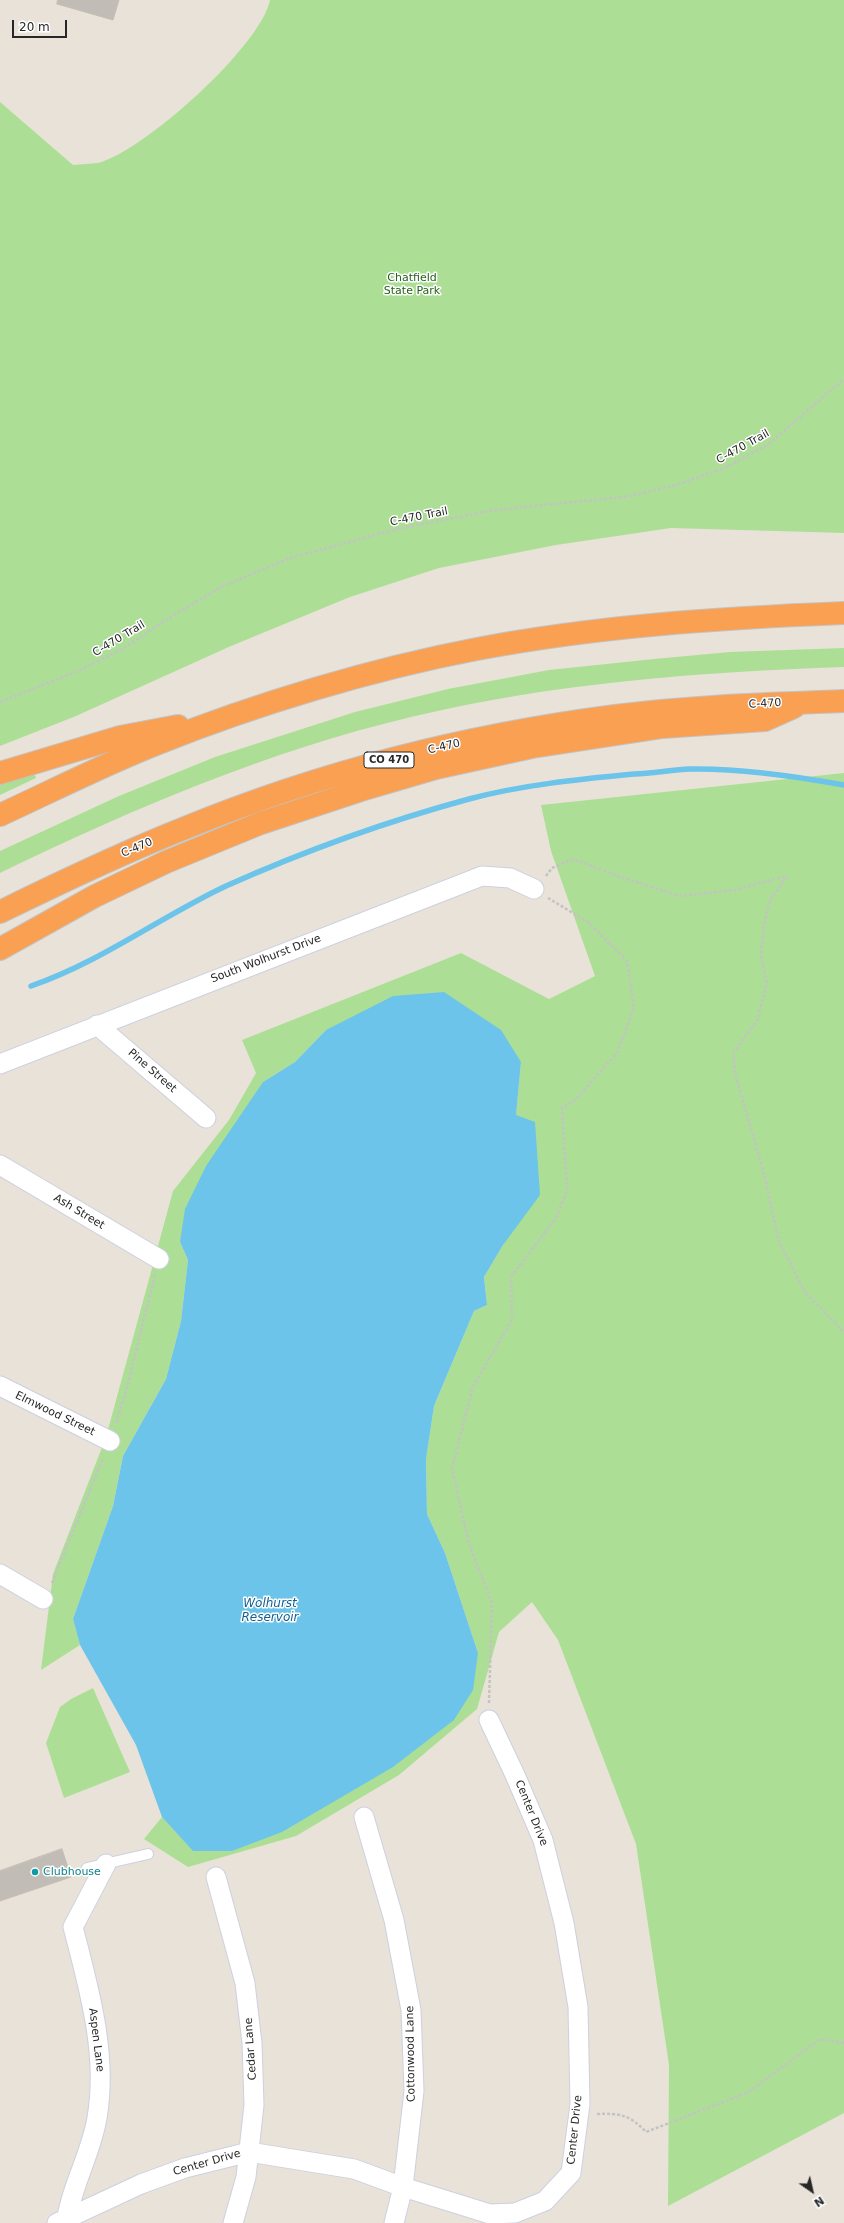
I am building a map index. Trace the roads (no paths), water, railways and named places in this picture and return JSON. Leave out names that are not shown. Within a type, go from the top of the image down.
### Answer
[{"type":"highway","points":[[0,815],[127,756],[215,723],[308,692],[371,674],[440,657],[501,645],[629,626],[719,619],[844,613]]},
{"type":"highway","name":"C-470","points":[[0,912],[115,857],[187,827],[304,785],[401,757],[511,733],[616,716],[689,709],[844,701]]},
{"type":"highway","points":[[0,949],[95,896],[166,862],[261,823],[355,792],[444,766],[555,743],[663,727],[765,720],[802,703]]},
{"type":"highway","points":[[0,772],[147,730],[215,723]]},
{"type":"street","name":"South Wolhurst Drive","points":[[0,1064],[482,876],[510,878],[534,889]]},
{"type":"street","name":"Pine Street","points":[[97,1025],[206,1118]]},
{"type":"street","name":"Ash Street","points":[[0,1165],[159,1259]]},
{"type":"street","name":"Elmwood Street","points":[[0,1386],[110,1441]]},
{"type":"street","points":[[0,1574],[43,1599]]},
{"type":"street","name":"Center Drive","points":[[63,2221],[163,2176],[185,2168],[249,2152],[354,2169],[403,2187],[490,2214],[515,2213],[545,2201],[571,2172],[578,2114],[578,2007],[564,1923],[543,1840],[516,1775],[488,1720]]},
{"type":"street","name":"Cottonwood Lane","points":[[364,1817],[394,1920],[411,2010],[414,2091],[403,2187],[394,2223]]},
{"type":"street","name":"Aspen Lane","points":[[63,2221],[97,2119],[101,2083],[98,2037],[87,1981],[72,1927],[106,1864]]},
{"type":"street","name":"Cedar Lane","points":[[216,1877],[245,1983],[252,2043],[254,2105],[249,2152],[246,2177],[232,2223]]},
{"type":"lane","points":[[87,1868],[148,1854]]},
{"type":"water","name":"Wolhurst Reservoir","points":[[444,992],[501,1030],[521,1062],[516,1115],[535,1122],[540,1195],[503,1245],[484,1277],[487,1305],[474,1311],[434,1406],[426,1459],[427,1514],[445,1553],[478,1653],[473,1690],[454,1720],[393,1767],[282,1832],[232,1851],[193,1851],[162,1817],[136,1745],[80,1645],[73,1619],[113,1506],[123,1456],[166,1379],[181,1321],[188,1260],[180,1242],[185,1209],[206,1166],[263,1082],[295,1062],[326,1030],[393,996]]},
{"type":"waterway","points":[[31,986],[82,965],[202,898],[255,873],[315,849],[377,827],[489,794],[551,783],[690,769],[767,773],[844,785]]},
{"type":"place","name":"Clubhouse","points":[[35,1872]]},
{"type":"park label","name":"Chatfield State Park","points":[[412,284]]}]
